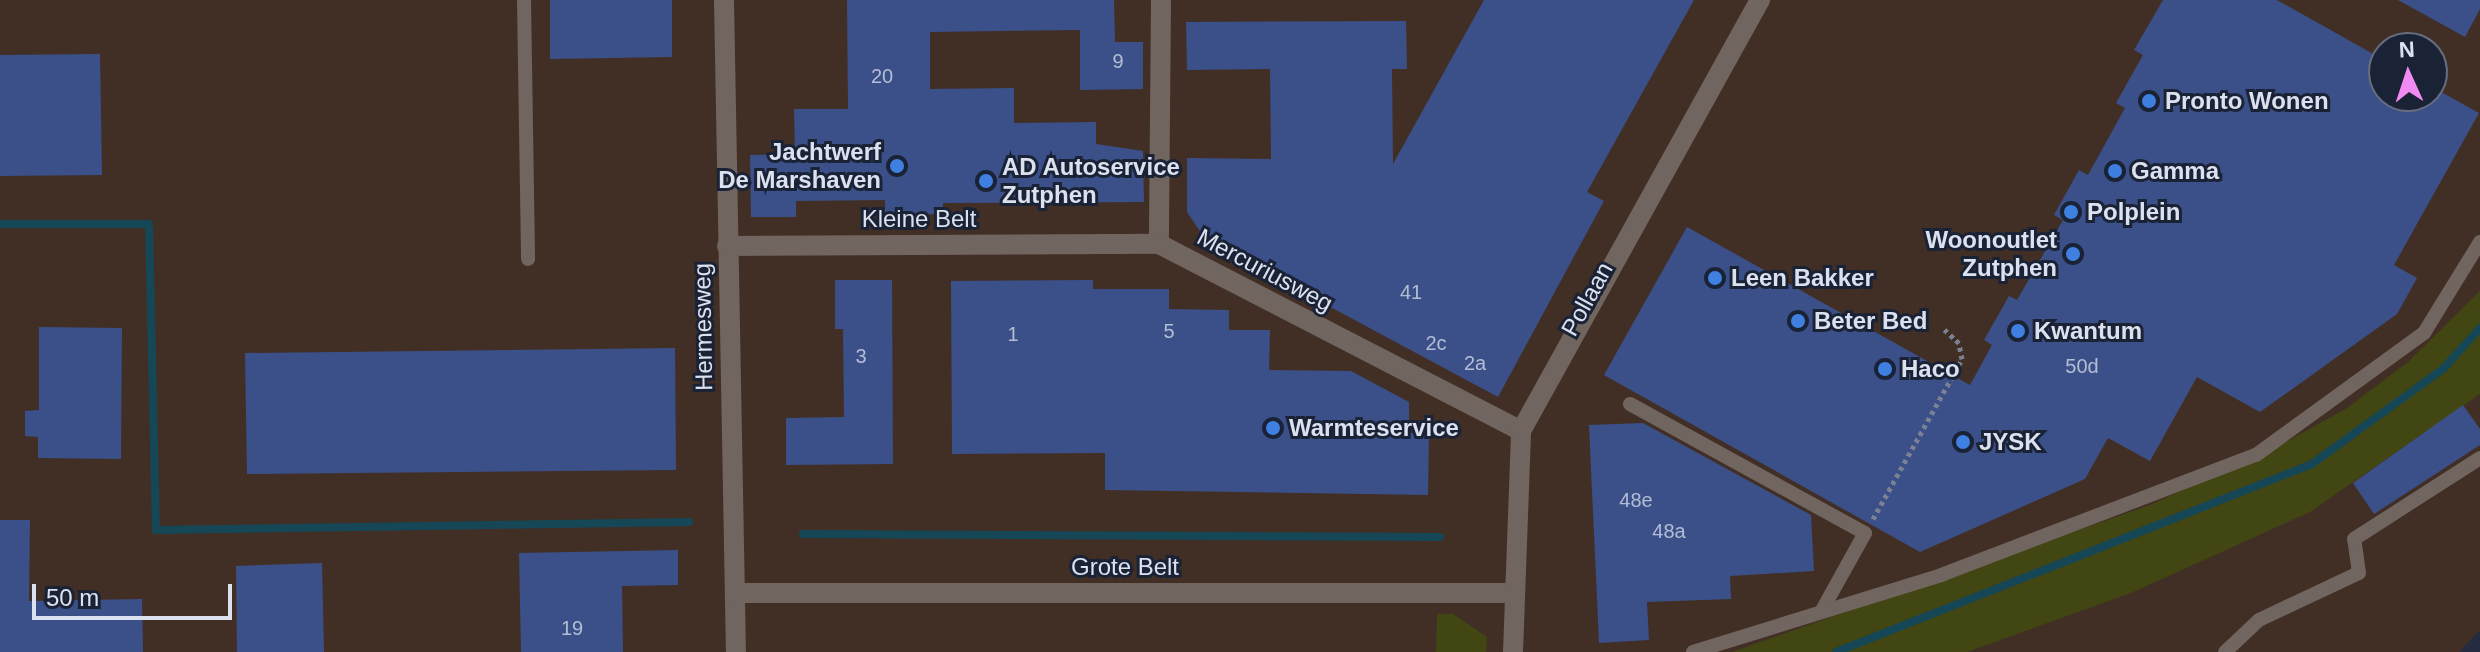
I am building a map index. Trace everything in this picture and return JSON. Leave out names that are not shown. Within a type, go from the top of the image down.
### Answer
[{"type":"street","name":"Hermesweg","points":[[724,0],[736,652]]},
{"type":"street","name":"Mercuriusweg","points":[[1161,0],[1159,244],[1521,431]]},
{"type":"street","name":"Pollaan","points":[[1513,652],[1521,431],[1760,0]]},
{"type":"street","name":"Kleine Belt","points":[[727,246],[1159,244]]},
{"type":"street","name":"Grote Belt","points":[[735,593],[1515,593]]},
{"type":"lane","points":[[524,0],[528,259]]},
{"type":"lane","points":[[1693,652],[1941,575],[2256,455],[2424,333],[2480,242]]},
{"type":"lane","points":[[1630,404],[1865,533],[1821,612]]},
{"type":"lane","points":[[2225,652],[2259,620],[2359,573],[2354,539],[2480,459]]},
{"type":"path","points":[[1865,533],[1962,359],[1959,343],[1942,327]]},
{"type":"shaded area","points":[[0,0],[2480,0],[2480,630],[2459,652],[0,652]]},
{"type":"green space","points":[[2480,291],[2480,394],[2310,512],[2131,593],[1967,652],[1732,652],[2150,505],[2270,451],[2347,408],[2408,362]]},
{"type":"green space","points":[[1437,614],[1453,614],[1487,637],[1486,652],[1436,652]]},
{"type":"building","points":[[550,0],[672,0],[672,57],[550,59]]},
{"type":"building","points":[[847,0],[1114,0],[1115,42],[1143,42],[1143,89],[1080,90],[1080,30],[930,32],[930,89],[1014,88],[1014,123],[1096,122],[1096,144],[1143,151],[1144,202],[943,203],[943,214],[885,215],[885,200],[796,201],[796,217],[751,217],[750,155],[795,154],[794,109],[848,109]]},
{"type":"building","points":[[1484,0],[1694,0],[1587,192],[1604,201],[1498,397],[1206,240],[1187,212],[1187,158],[1271,159],[1270,69],[1187,70],[1186,22],[1406,21],[1407,69],[1392,69],[1393,164]]},
{"type":"building","points":[[2163,0],[2277,0],[2368,51],[2368,112],[2448,112],[2448,96],[2479,113],[2394,265],[2417,278],[2397,314],[2260,412],[2197,377],[2150,461],[2108,438],[2085,479],[1920,552],[1604,375],[1687,227],[1970,385],[1992,345],[1984,340],[2009,296],[2017,300],[2063,220],[2054,215],[2079,170],[2088,175],[2125,108],[2116,103],[2143,55],[2134,50]]},
{"type":"building","points":[[2398,0],[2480,0],[2480,9],[2465,37]]},
{"type":"building","points":[[100,54],[102,175],[0,176],[0,55]]},
{"type":"building","points":[[835,280],[892,280],[893,464],[786,465],[786,418],[844,417],[843,329],[835,329]]},
{"type":"building","points":[[1093,280],[1093,289],[1169,289],[1169,309],[1229,310],[1229,330],[1270,330],[1269,370],[1351,371],[1409,402],[1409,433],[1429,433],[1428,495],[1105,490],[1105,453],[952,454],[951,281]]},
{"type":"building","points":[[39,327],[122,328],[121,459],[38,458],[38,437],[25,436],[25,411],[39,410]]},
{"type":"building","points":[[675,348],[676,470],[247,474],[245,353]]},
{"type":"building","points":[[2463,405],[2480,429],[2480,445],[2374,514],[2353,483]]},
{"type":"building","points":[[1643,423],[1811,515],[1814,571],[1730,576],[1731,599],[1647,602],[1649,640],[1599,643],[1589,425]]},
{"type":"building","points":[[0,520],[30,520],[29,601],[142,599],[143,652],[0,652]]},
{"type":"building","points":[[678,550],[678,585],[622,586],[623,652],[521,652],[519,553]]},
{"type":"building","points":[[322,563],[324,652],[237,652],[236,566]]},
{"type":"waterway","points":[[0,224],[149,224],[156,530],[689,522]]},
{"type":"waterway","points":[[1836,652],[2312,464],[2444,368],[2480,328]]},
{"type":"waterway","points":[[803,534],[1440,537]]},
{"type":"place","name":"Pronto Wonen","points":[[2149,101]]},
{"type":"place","name":"Jachtwerf De Marshaven","points":[[897,166]]},
{"type":"place","name":"Gamma","points":[[2115,171]]},
{"type":"place","name":"AD Autoservice Zutphen","points":[[986,181]]},
{"type":"place","name":"Polplein","points":[[2071,212]]},
{"type":"place","name":"Woonoutlet Zutphen","points":[[2073,254]]},
{"type":"place","name":"Leen Bakker","points":[[1715,278]]},
{"type":"place","name":"Beter Bed","points":[[1798,321]]},
{"type":"place","name":"Kwantum","points":[[2018,331]]},
{"type":"place","name":"Haco","points":[[1885,369]]},
{"type":"place","name":"Warmteservice","points":[[1273,428]]},
{"type":"place","name":"JYSK","points":[[1963,442]]}]
